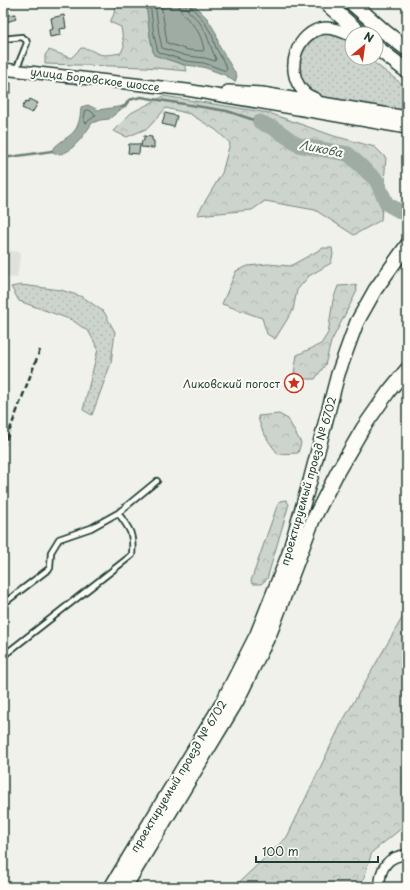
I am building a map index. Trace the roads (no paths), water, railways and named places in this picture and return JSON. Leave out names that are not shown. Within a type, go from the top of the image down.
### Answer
[{"type":"main road","points":[[326,3],[352,26]]},
{"type":"main road","points":[[352,3],[407,49]]},
{"type":"main road","points":[[384,53],[407,70]]},
{"type":"main road","name":"проектируемый проезд № 6702","points":[[111,887],[221,705],[260,628],[288,556],[310,481],[338,374],[357,322],[375,290],[407,245]]},
{"type":"main road","name":"проектируемый проезд № 6702","points":[[125,887],[237,701],[271,631],[313,520],[338,470],[363,428],[389,391],[407,369]]},
{"type":"street","points":[[344,33],[332,28],[324,28],[312,33],[299,46],[295,56],[295,78],[298,85],[308,96],[353,108]]},
{"type":"street","name":"улица Боровское шоссе","points":[[3,69],[187,90]]},
{"type":"street","points":[[187,90],[262,93],[407,117]]},
{"type":"street","points":[[187,90],[407,128]]},
{"type":"street","points":[[380,887],[381,873],[388,862],[399,855],[407,855]]},
{"type":"lane","points":[[3,39],[22,37],[26,40],[27,43],[16,70]]},
{"type":"lane","points":[[3,604],[50,568],[51,552],[59,539],[92,528],[118,513],[157,481]]},
{"type":"lane","points":[[3,656],[132,555],[133,544],[131,532],[118,513]]},
{"type":"water","points":[[146,3],[192,3],[207,18],[216,33],[219,46],[237,76],[235,82],[225,75],[203,67],[185,65],[154,55]]},
{"type":"water","points":[[88,105],[98,110],[125,106],[109,119],[92,123],[80,139],[69,150],[60,154],[51,151],[72,134],[78,125],[81,107]]},
{"type":"waterway","points":[[122,107],[125,106],[129,100],[141,97],[227,111],[260,122]]},
{"type":"waterway","name":"Ликова","points":[[260,122],[277,130],[298,145],[348,154],[376,180],[387,204],[407,215]]},
{"type":"waterway","points":[[3,158],[52,151]]},
{"type":"railway","points":[[3,448],[40,350]]},
{"type":"place","name":"Ликовский погост","points":[[294,383]]}]
